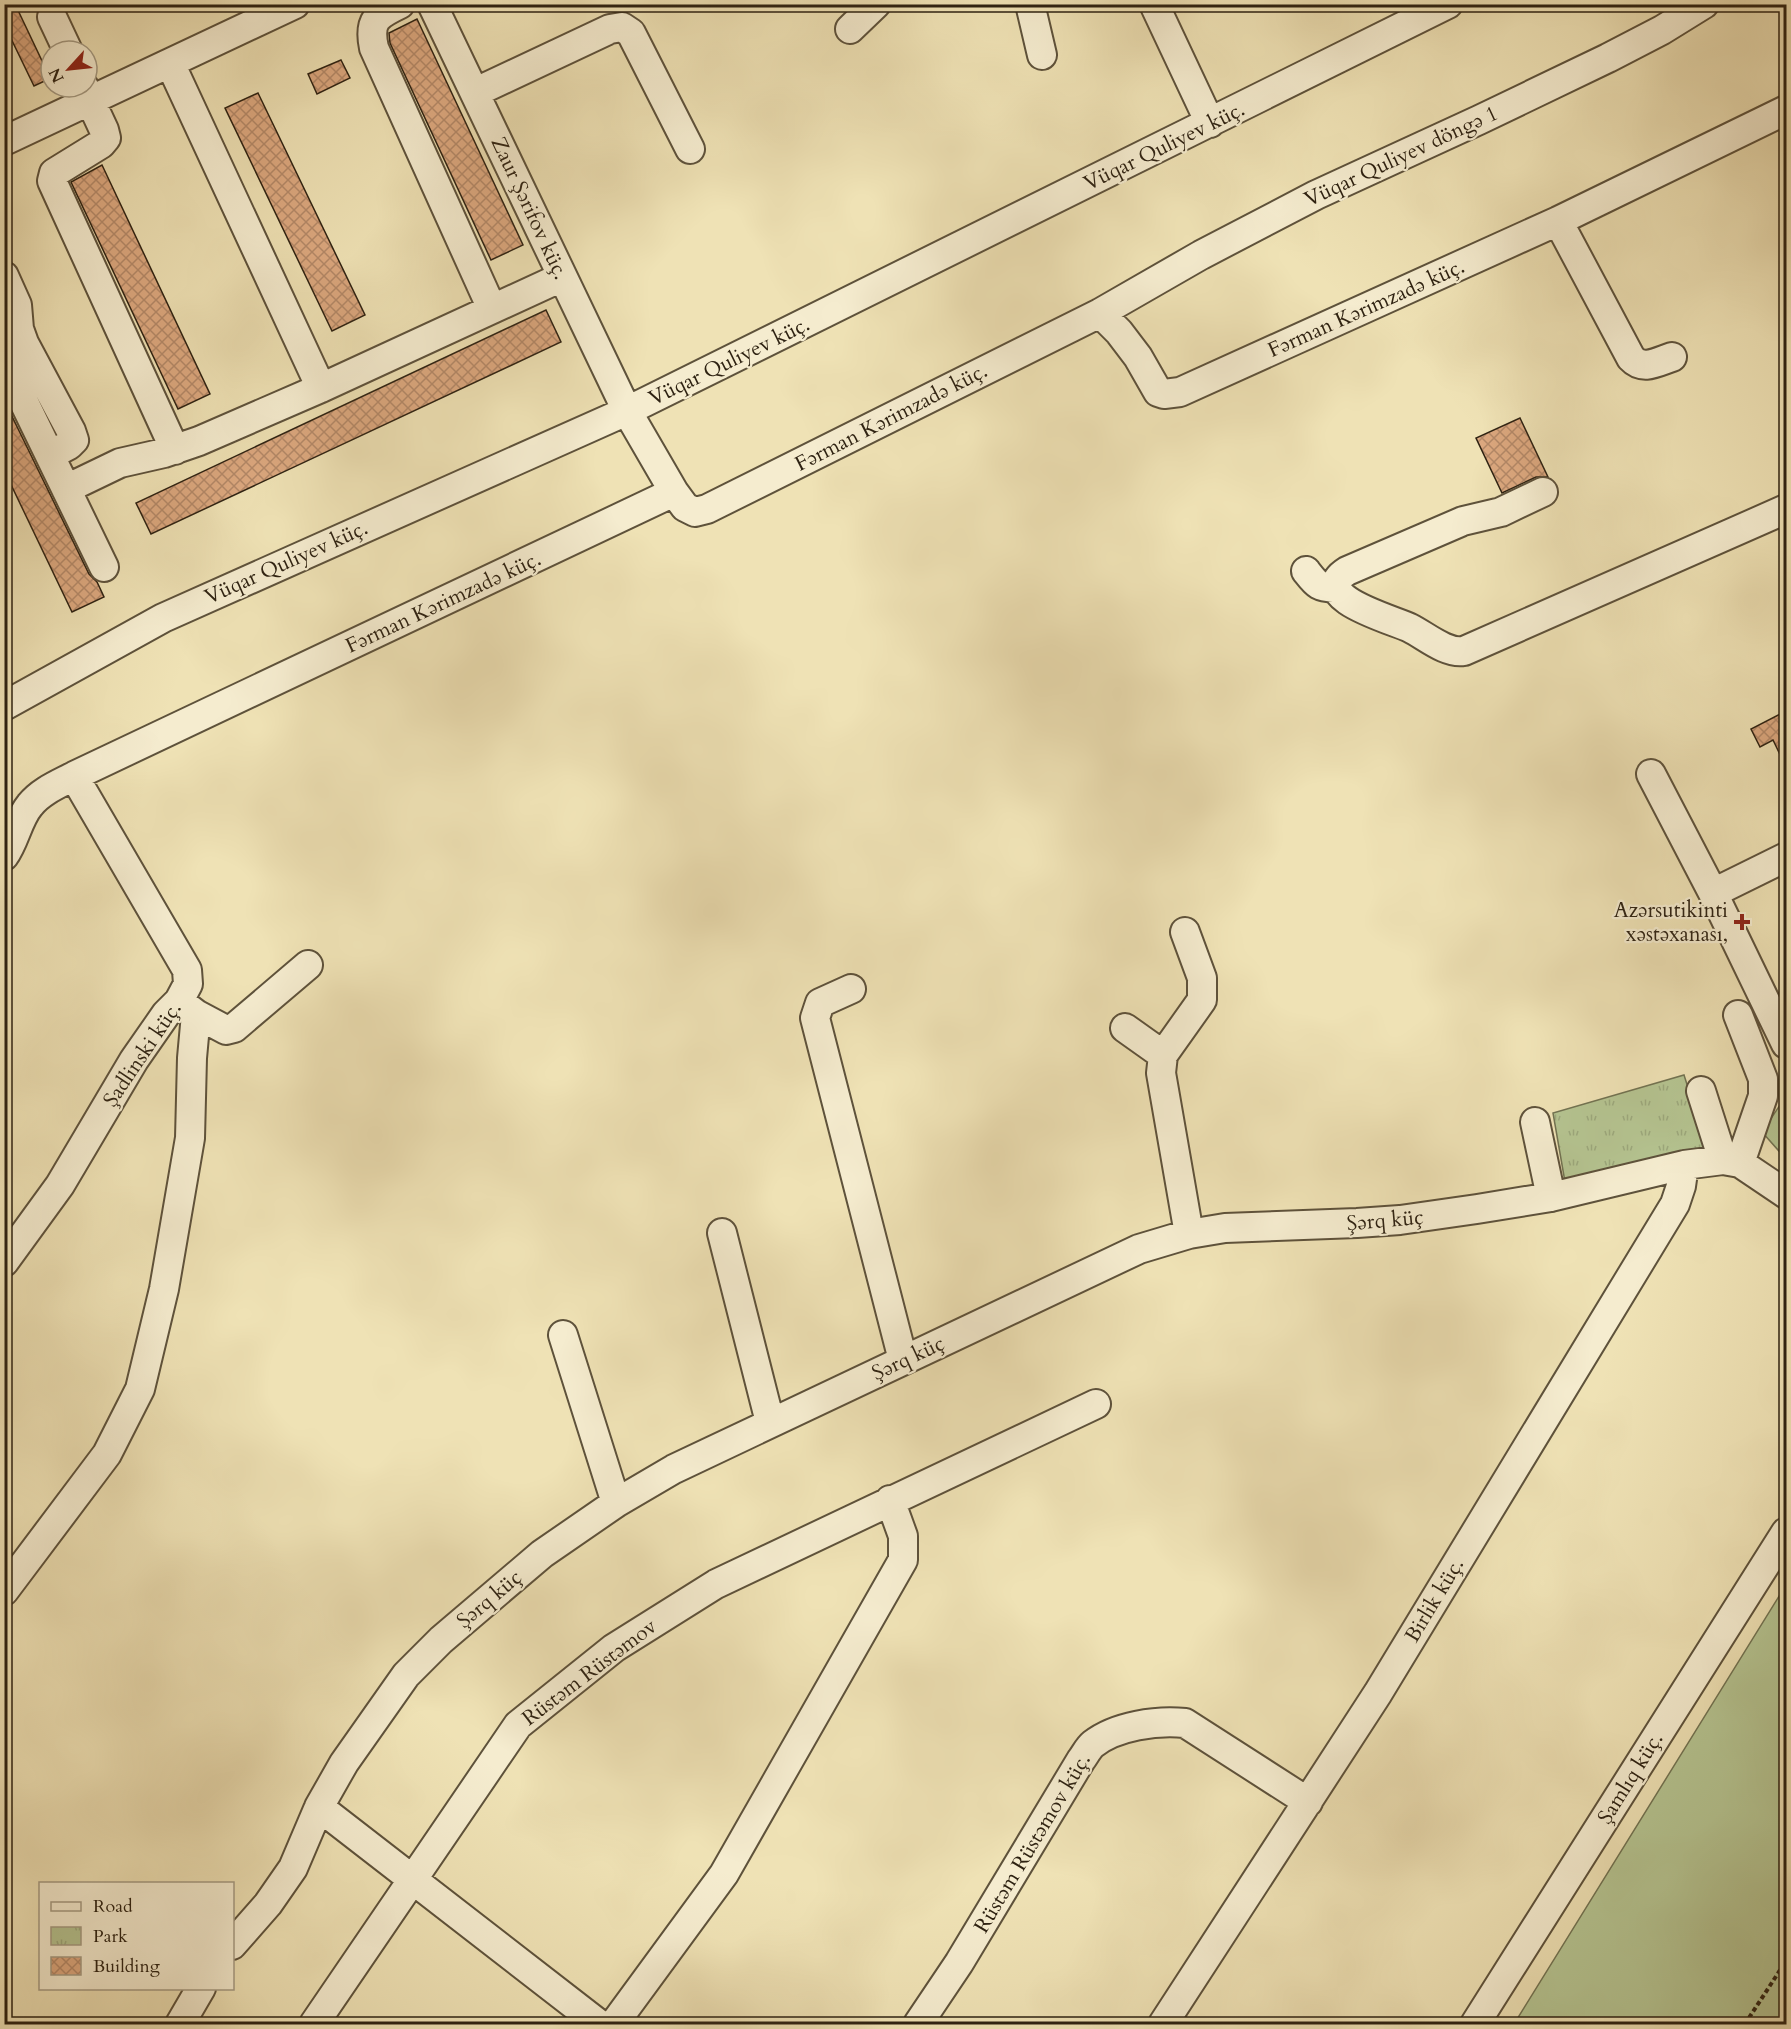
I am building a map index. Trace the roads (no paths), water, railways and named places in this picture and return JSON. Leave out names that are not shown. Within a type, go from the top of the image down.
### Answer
[{"type":"street","points":[[99,90],[170,63],[295,4]]},
{"type":"street","points":[[400,4],[381,13],[374,21],[371,34],[374,48],[492,309]]},
{"type":"street","name":"Zaur Şərifov küç.","points":[[432,4],[627,411],[674,492]]},
{"type":"street","points":[[850,29],[876,4]]},
{"type":"street","points":[[1030,4],[1042,55]]},
{"type":"street","points":[[1154,4],[1210,123]]},
{"type":"street","name":"Vüqar Quliyev döngə 1","points":[[1100,313],[1201,255],[1316,195],[1608,58],[1662,30],[1704,4]]},
{"type":"street","name":"Vüqar Quliyev küç.","points":[[4,706],[163,618],[627,411],[1446,5]]},
{"type":"street","points":[[52,16],[63,39]]},
{"type":"street","points":[[476,92],[610,29],[622,27],[631,33],[690,148]]},
{"type":"street","points":[[170,63],[321,388]]},
{"type":"street","points":[[6,136],[77,99]]},
{"type":"street","points":[[89,99],[106,138],[101,144],[54,173],[52,181],[175,450]]},
{"type":"street","name":"Fərman Kərimzadə küç.","points":[[4,856],[12,845],[12,818],[43,793],[74,776],[674,492],[685,507],[695,512],[708,509],[1100,313],[1125,340],[1158,392],[1180,392],[1558,221],[1786,110]]},
{"type":"street","points":[[1558,221],[1631,358],[1637,364],[1645,366],[1672,357]]},
{"type":"street","points":[[4,276],[17,304],[19,329],[24,343],[74,440],[50,455]]},
{"type":"street","points":[[66,489],[120,463],[175,450],[321,388],[562,277]]},
{"type":"street","points":[[4,361],[104,567]]},
{"type":"street","points":[[1544,492],[1501,512],[1463,521],[1347,571],[1337,582],[1336,588],[1339,595],[1345,601],[1425,635],[1448,650],[1464,651],[1786,509]]},
{"type":"street","points":[[1306,571],[1316,584],[1336,588]]},
{"type":"street","points":[[1651,774],[1713,893],[1786,1044]]},
{"type":"street","name":"Şadlinski küç.","points":[[4,1262],[60,1185],[134,1060],[166,1014],[187,1008],[187,970],[74,776]]},
{"type":"street","points":[[1713,893],[1786,857]]},
{"type":"street","points":[[1185,932],[1202,978],[1202,1000],[1162,1055],[1161,1073],[1189,1234]]},
{"type":"street","points":[[187,1008],[226,1030],[234,1028],[308,965]]},
{"type":"street","points":[[851,989],[820,1003],[814,1018],[903,1360]]},
{"type":"street","points":[[4,1591],[107,1454],[140,1389],[164,1289],[190,1138],[192,1058],[187,1008]]},
{"type":"street","points":[[1732,1161],[1763,1096],[1763,1079],[1738,1015]]},
{"type":"street","points":[[1125,1029],[1162,1055]]},
{"type":"street","points":[[1701,1091],[1732,1161],[1786,1194]]},
{"type":"street","points":[[1535,1122],[1551,1197]]},
{"type":"street","name":"Şərq küç","points":[[234,1943],[268,1904],[292,1868],[319,1807],[344,1763],[405,1675],[441,1640],[542,1554],[616,1503],[674,1469],[1139,1249],[1189,1234],[1225,1228],[1357,1224],[1400,1220],[1551,1197],[1684,1165],[1732,1161]]},
{"type":"street","name":"Birlik küç.","points":[[1163,2025],[1378,1693],[1675,1204],[1684,1165]]},
{"type":"street","points":[[722,1233],[770,1422]]},
{"type":"street","points":[[563,1335],[616,1503]]},
{"type":"street","name":"Rüstəm Rüstəmov","points":[[314,2025],[518,1725],[614,1648],[716,1584],[1096,1404]]},
{"type":"street","points":[[614,2025],[724,1874],[903,1560],[903,1536],[890,1500]]},
{"type":"street","name":"Şamlıq küç.","points":[[1475,2025],[1786,1532]]},
{"type":"street","name":"Rüstəm Rüstəmov küç.","points":[[918,2025],[960,1963],[1081,1760],[1091,1746],[1111,1732],[1164,1721],[1185,1723],[1308,1802]]},
{"type":"street","points":[[319,1807],[599,2025]]},
{"type":"street","points":[[180,2025],[200,1990]]},
{"type":"place","name":"Azərsutikinti xəstəxanası,","points":[[1742,922]]}]
